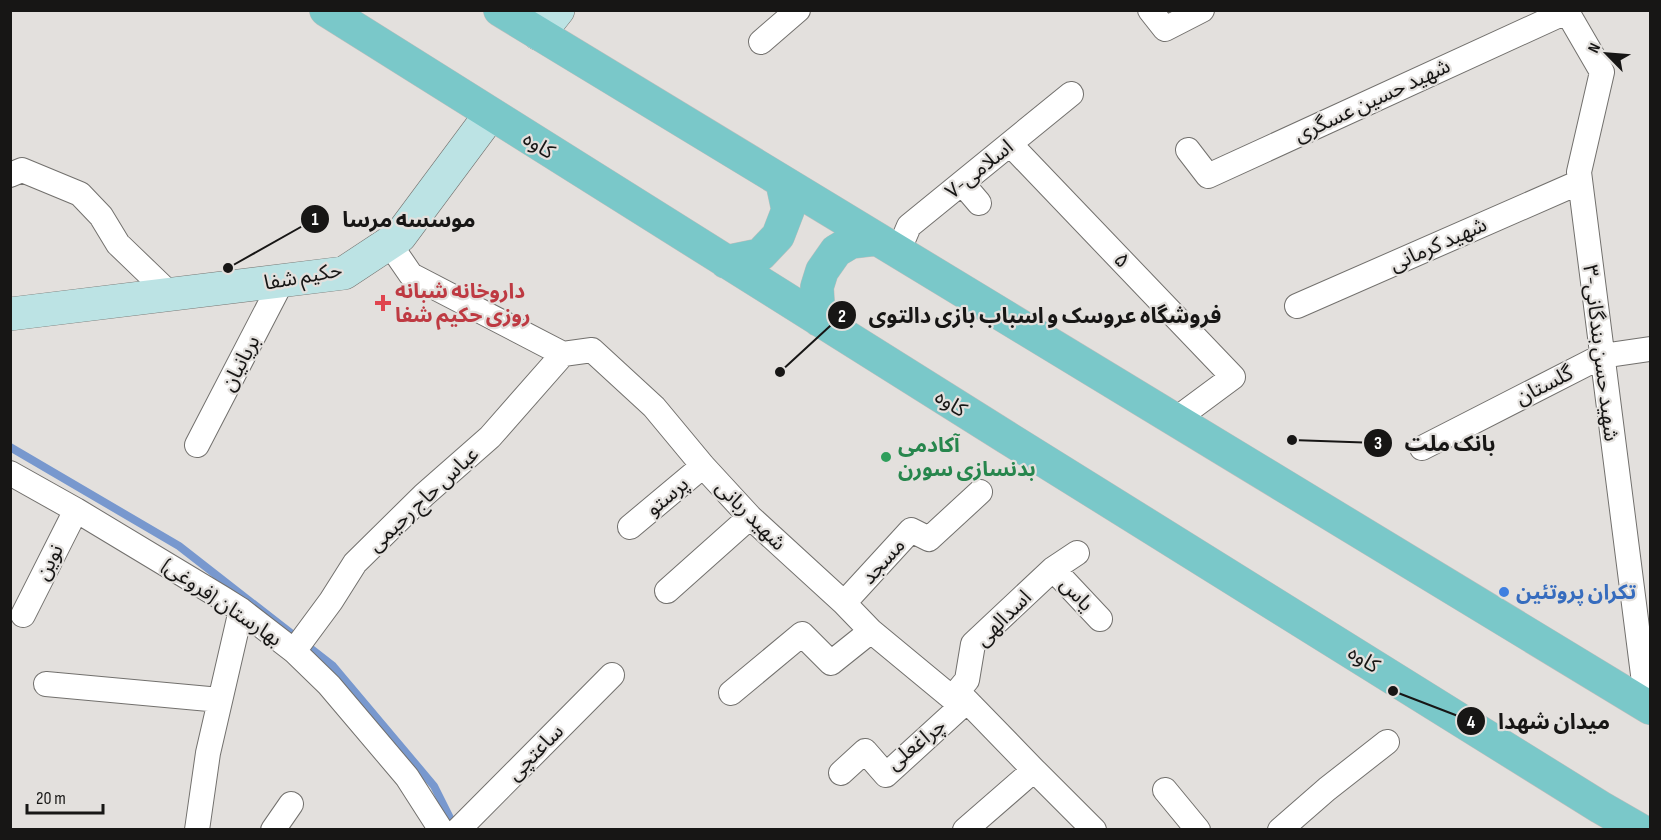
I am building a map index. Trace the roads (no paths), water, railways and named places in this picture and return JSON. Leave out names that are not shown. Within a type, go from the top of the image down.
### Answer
[{"type":"main road","name":"کاوه","points":[[326,10],[726,262],[1640,830]]},
{"type":"main road","points":[[500,10],[549,22],[782,182],[1649,707]]},
{"type":"main road","points":[[726,262],[760,255],[778,236],[788,210],[782,182]]},
{"type":"main road","points":[[819,320],[817,287],[822,271],[836,252],[851,242],[887,245]]},
{"type":"street","points":[[761,42],[798,10]]},
{"type":"street","points":[[1150,10],[1165,29],[1202,10]]},
{"type":"street","name":"شهید حسین عسگری","points":[[1188,150],[1208,176],[1566,11]]},
{"type":"street","name":"۳-شهید حسن بندگانی","points":[[1566,11],[1602,72],[1579,172],[1649,707]]},
{"type":"street","name":"۷-اسلامی","points":[[887,245],[1071,94]]},
{"type":"street","name":"حکیم شفا","points":[[10,314],[344,273],[400,236],[490,114]]},
{"type":"street","name":"۵","points":[[1010,144],[1233,377],[1175,420]]},
{"type":"street","points":[[10,175],[22,170],[80,194],[101,216],[118,244],[171,295]]},
{"type":"street","name":"شهید کرمانی","points":[[1297,306],[1580,182]]},
{"type":"street","points":[[962,183],[979,203]]},
{"type":"street","points":[[389,243],[411,274],[563,354]]},
{"type":"street","name":"بریانیان","points":[[197,445],[282,281]]},
{"type":"street","name":"گلستان","points":[[1422,448],[1602,356],[1650,349]]},
{"type":"street","name":"شهید ربانی","points":[[563,354],[592,350],[654,406],[703,466],[750,518],[844,603],[871,631],[959,700],[1094,830]]},
{"type":"street","name":"عباس حاج رحیمی","points":[[299,644],[331,601],[355,563],[424,495],[490,437],[563,354]]},
{"type":"street","name":"پرستو","points":[[630,527],[703,466]]},
{"type":"street","name":"بهارستان (فروغی)","points":[[10,473],[299,644],[329,685],[407,777],[454,828]]},
{"type":"street","name":"مسجد","points":[[844,603],[911,530],[929,539],[980,492]]},
{"type":"street","name":"نوین","points":[[23,615],[76,510]]},
{"type":"street","points":[[667,591],[750,518]]},
{"type":"street","name":"اسدالهی","points":[[959,700],[968,680],[973,644],[1053,569],[1077,553]]},
{"type":"street","name":"یاس","points":[[1053,569],[1100,619]]},
{"type":"street","points":[[197,830],[208,753],[241,610]]},
{"type":"street","points":[[731,693],[802,634],[831,663],[871,631]]},
{"type":"street","name":"ساعتچی","points":[[454,828],[612,675]]},
{"type":"street","points":[[46,684],[220,700]]},
{"type":"street","name":"چراغعلی","points":[[841,773],[865,751],[886,775],[959,700]]},
{"type":"street","points":[[1280,830],[1327,789],[1387,742]]},
{"type":"street","points":[[965,830],[1034,770]]},
{"type":"street","points":[[1164,790],[1197,830]]},
{"type":"street","points":[[273,830],[291,804]]},
{"type":"waterway","points":[[10,447],[179,546],[333,666],[434,786],[455,828]]},
{"type":"place","name":"موسسه مرسا","points":[[228,268]]},
{"type":"place","name":"داروخانه شبانه‌ روزی حکیم شفا","points":[[383,303]]},
{"type":"place","name":"فروشگاه عروسک و اسباب بازی دالتوی","points":[[780,372]]},
{"type":"place","name":"بانک ملت","points":[[1292,440]]},
{"type":"place","name":"آکادمی بدنسازی سورن","points":[[886,457]]},
{"type":"place","name":"تکران پروتئین","points":[[1504,592]]},
{"type":"place","name":"میدان شهدا","points":[[1393,691]]}]
